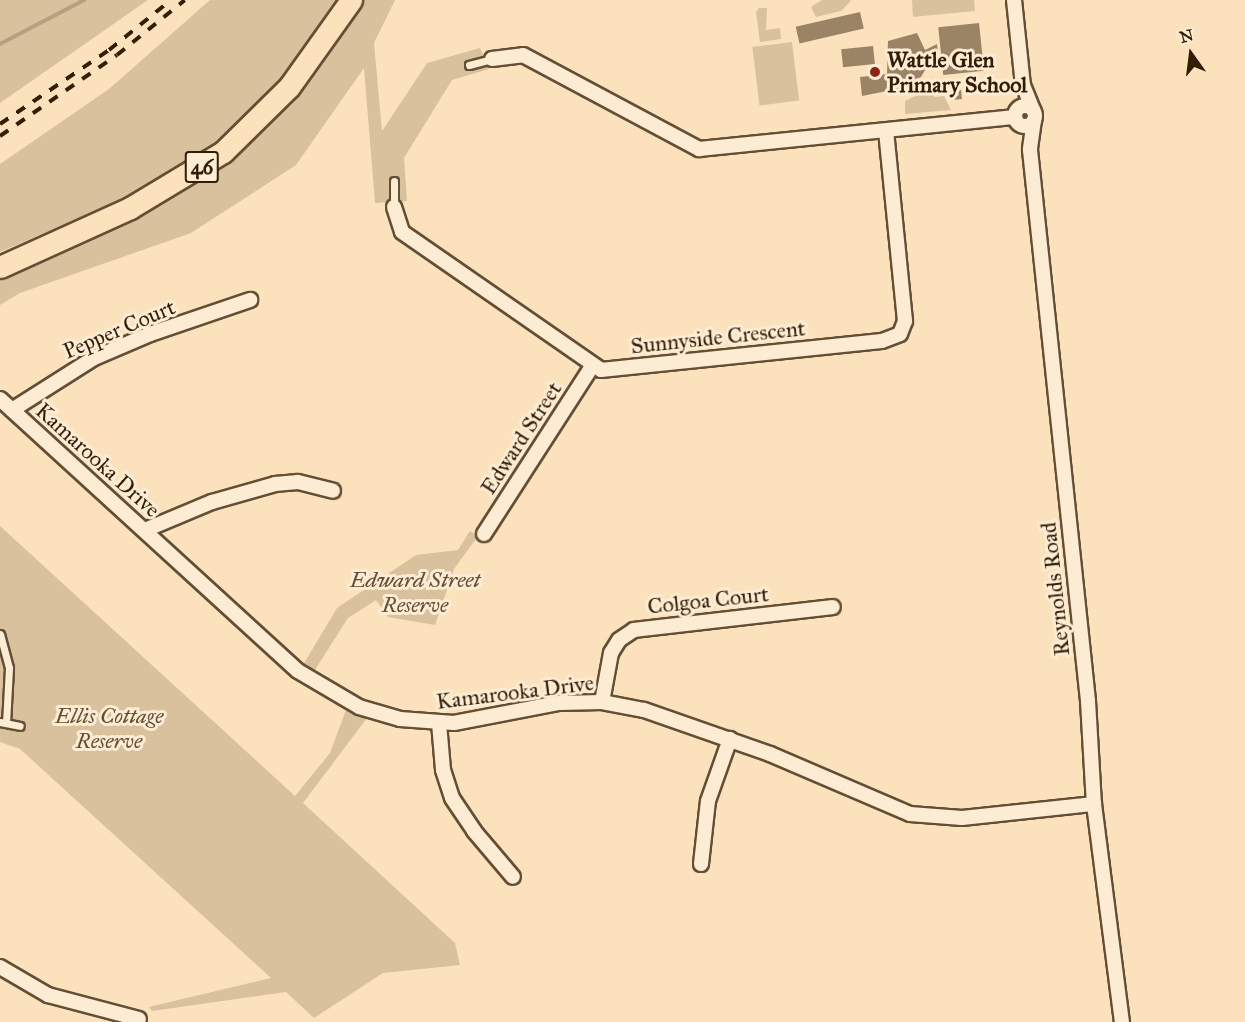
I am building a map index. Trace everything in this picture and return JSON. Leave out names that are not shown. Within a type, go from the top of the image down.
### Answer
[{"type":"main road","name":"46","points":[[0,267],[139,203],[223,152],[289,87],[351,0]]},
{"type":"street","points":[[1014,0],[1023,85],[1034,115],[1030,150]]},
{"type":"street","points":[[492,59],[523,55],[695,148],[1017,117]]},
{"type":"street","points":[[1023,85],[1017,117],[1030,150]]},
{"type":"street","points":[[1017,117],[1026,126],[1034,115]]},
{"type":"street","name":"Sunnyside Crescent","points":[[394,207],[402,232],[593,365],[609,369],[882,341],[900,334],[905,315],[886,131]]},
{"type":"street","name":"Reynolds Road","points":[[1030,150],[1088,701],[1094,804],[1122,1022]]},
{"type":"street","name":"Pepper Court","points":[[12,410],[94,358],[138,339],[250,300]]},
{"type":"street","name":"Edward Street","points":[[485,534],[593,365]]},
{"type":"street","name":"Kamarooka Drive","points":[[0,399],[318,686],[373,712],[439,723],[489,719],[559,703],[602,702],[644,710],[729,740],[809,769],[883,805],[921,816],[962,818],[1094,804]]},
{"type":"street","points":[[145,530],[212,502],[275,484],[298,483],[333,491]]},
{"type":"street","name":"Colgoa Court","points":[[602,702],[611,653],[623,636],[634,630],[833,607]]},
{"type":"street","points":[[439,723],[443,770],[452,798],[474,831],[513,877]]},
{"type":"street","points":[[701,864],[707,807],[729,740]]},
{"type":"street","points":[[2,974],[61,1000],[140,1018]]},
{"type":"lane","points":[[469,65],[492,59]]},
{"type":"lane","points":[[394,181],[394,207]]},
{"type":"lane","points":[[0,634],[9,668],[3,722],[20,726]]},
{"type":"green space","points":[[0,0],[148,0],[0,103]]},
{"type":"green space","points":[[210,0],[339,0],[270,94],[211,148],[133,195],[0,252],[0,164],[109,89]]},
{"type":"green space","points":[[363,0],[395,0],[374,43],[382,131],[427,63],[480,48],[489,69],[452,80],[404,158],[407,201],[375,203],[364,68],[296,165],[191,233],[20,293],[0,305],[0,278],[151,208],[235,154],[307,81]]},
{"type":"green space","points":[[822,0],[851,1],[841,11],[816,17],[811,7]]},
{"type":"green space","points":[[912,0],[974,0],[975,11],[913,17]]},
{"type":"green space","points":[[759,8],[767,8],[766,30],[780,28],[781,39],[760,42],[756,12]]},
{"type":"green space","points":[[792,42],[799,101],[759,105],[752,47]]},
{"type":"green space","points":[[927,90],[935,97],[944,96],[951,110],[905,114],[905,101]]},
{"type":"green space","name":"Ellis Cottage Reserve","points":[[0,526],[295,796],[330,753],[346,710],[367,718],[303,803],[455,943],[460,965],[383,973],[314,1018],[286,992],[152,1011],[149,1007],[271,978],[20,749],[0,742]]},
{"type":"green space","name":"Edward Street Reserve","points":[[470,531],[478,536],[454,569],[435,625],[388,617],[376,600],[348,618],[313,673],[303,665],[337,608],[416,555],[458,550]]},
{"type":"building","points":[[860,12],[864,29],[800,43],[796,27]]},
{"type":"building","points":[[979,23],[984,71],[943,75],[938,27]]},
{"type":"building","points":[[917,33],[925,50],[937,44],[939,62],[929,63],[921,77],[912,81],[912,86],[862,96],[860,77],[887,74],[888,41]]},
{"type":"building","points":[[873,46],[875,64],[843,67],[841,49]]},
{"type":"building","points":[[946,82],[947,93],[938,94],[937,83]]},
{"type":"building","points":[[961,90],[962,99],[950,100],[949,91]]},
{"type":"waterway","points":[[0,44],[84,0]]},
{"type":"railway","points":[[0,124],[109,50],[171,0]]},
{"type":"railway","points":[[0,136],[117,55],[185,0]]},
{"type":"place","name":"Wattle Glen Primary School","points":[[875,72]]}]
